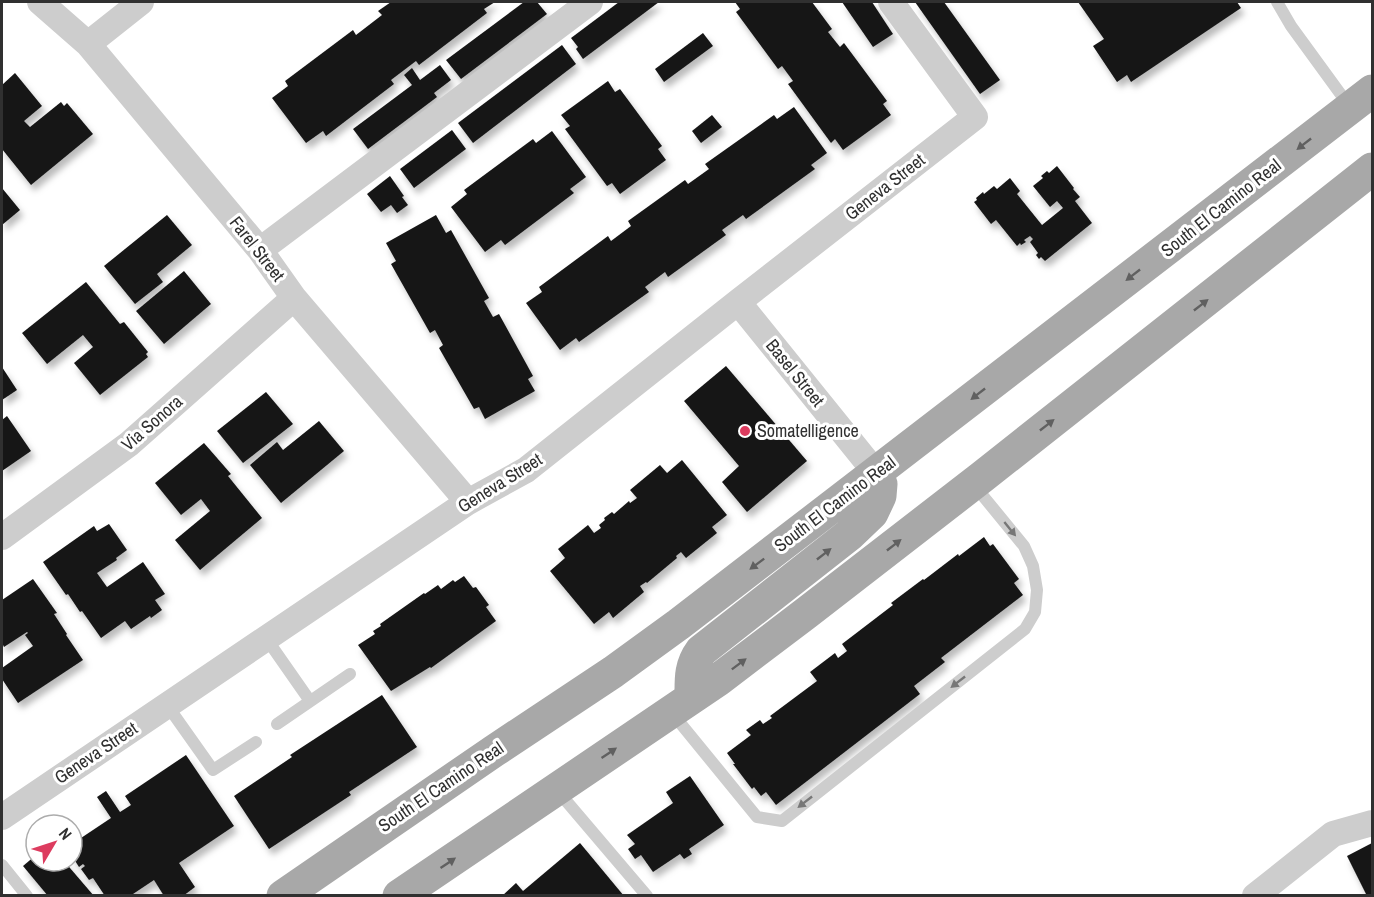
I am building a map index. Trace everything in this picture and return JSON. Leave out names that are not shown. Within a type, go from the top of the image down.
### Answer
[{"type":"main road","name":"South El Camino Real","points":[[283,896],[613,672],[689,617],[1361,99]]},
{"type":"main road","points":[[399,896],[718,680],[973,484],[1372,170]]},
{"type":"main road","points":[[681,704],[695,659],[701,651],[849,535],[872,513],[880,496],[881,484],[876,473]]},
{"type":"street","name":"Farel Street","points":[[40,2],[88,44],[260,250],[294,298],[468,502]]},
{"type":"street","points":[[88,44],[141,2]]},
{"type":"street","points":[[260,250],[590,2]]},
{"type":"street","name":"Geneva Street","points":[[2,817],[468,502],[526,470],[975,117],[891,2]]},
{"type":"street","name":"Via Sonora","points":[[2,537],[129,444],[294,298]]},
{"type":"street","name":"Basel Street","points":[[738,302],[876,473]]},
{"type":"street","points":[[1255,896],[1333,834],[1372,824]]},
{"type":"lane","points":[[1277,2],[1291,26],[1361,99]]},
{"type":"lane","points":[[681,704],[757,817],[782,821],[1025,629],[1035,612],[1037,590],[1033,566],[1024,546],[973,484]]},
{"type":"lane","points":[[266,639],[310,701]]},
{"type":"lane","points":[[277,724],[350,674]]},
{"type":"lane","points":[[167,705],[213,770],[256,742]]},
{"type":"lane","points":[[556,789],[647,896]]},
{"type":"lane","points":[[2,865],[27,896]]},
{"type":"building","points":[[391,2],[495,2],[484,9],[487,13],[419,65],[416,61],[391,80],[394,84],[326,136],[323,131],[306,143],[272,98],[288,86],[285,81],[353,30],[356,35],[382,15],[378,11]]},
{"type":"building","points":[[524,2],[537,2],[547,14],[461,79],[446,60]]},
{"type":"building","points":[[619,2],[659,2],[583,59],[571,38]]},
{"type":"building","points":[[735,2],[812,2],[832,29],[828,32],[840,47],[844,43],[887,101],[883,104],[891,115],[843,150],[835,139],[831,143],[788,84],[793,81],[782,66],[778,69],[736,12],[740,9]]},
{"type":"building","points":[[842,2],[872,2],[893,34],[873,47]]},
{"type":"building","points":[[915,2],[944,2],[1000,80],[980,94]]},
{"type":"building","points":[[1078,2],[1237,2],[1241,8],[1131,82],[1127,75],[1117,82],[1093,46],[1104,39]]},
{"type":"building","points":[[703,33],[713,46],[664,82],[655,69]]},
{"type":"building","points":[[562,45],[576,64],[473,143],[458,123]]},
{"type":"building","points":[[440,65],[451,80],[434,93],[437,97],[368,149],[353,129],[412,85],[404,75],[412,68],[420,80]]},
{"type":"building","points":[[15,73],[42,106],[24,121],[30,127],[61,102],[64,106],[67,103],[93,134],[31,185],[2,149],[2,85]]},
{"type":"building","points":[[608,81],[615,92],[620,89],[662,146],[658,149],[666,160],[620,194],[612,183],[607,186],[565,129],[570,126],[561,115]]},
{"type":"building","points":[[794,107],[827,153],[811,165],[815,169],[746,219],[743,215],[722,230],[726,235],[668,277],[665,272],[645,287],[649,292],[579,342],[576,338],[560,350],[526,303],[542,292],[539,287],[608,236],[611,241],[631,226],[628,221],[685,180],[688,184],[709,169],[705,164],[774,115],[777,119]]},
{"type":"building","points":[[712,115],[722,127],[701,143],[692,131]]},
{"type":"building","points":[[452,130],[466,149],[414,188],[400,169]]},
{"type":"building","points":[[552,131],[586,177],[570,189],[574,193],[505,245],[501,240],[485,252],[451,207],[467,194],[464,190],[533,139],[536,143]]},
{"type":"building","points":[[1057,166],[1080,197],[1075,201],[1092,223],[1045,261],[1036,255],[1038,253],[1030,242],[1033,239],[1030,236],[1024,240],[1026,242],[1017,246],[996,220],[991,224],[974,202],[983,192],[984,194],[994,186],[997,189],[1010,178],[1020,191],[1017,194],[1042,225],[1063,208],[1057,201],[1050,207],[1033,186],[1043,178],[1041,176],[1047,171],[1049,173]]},
{"type":"building","points":[[390,176],[408,205],[397,213],[391,205],[381,212],[367,194]]},
{"type":"building","points":[[2,188],[20,210],[2,225]]},
{"type":"building","points":[[167,215],[192,245],[157,274],[163,282],[135,304],[104,266]]},
{"type":"building","points":[[436,215],[446,233],[451,230],[489,298],[484,301],[493,317],[499,314],[533,376],[528,379],[535,391],[485,419],[479,407],[474,409],[439,348],[443,345],[435,330],[430,333],[391,264],[396,261],[386,243]]},
{"type":"building","points":[[184,271],[211,304],[164,344],[136,311]]},
{"type":"building","points":[[86,282],[120,324],[124,322],[148,352],[146,354],[148,357],[100,395],[74,363],[93,347],[83,335],[47,364],[22,333]]},
{"type":"building","name":"Somatelligence","points":[[726,366],[807,461],[747,512],[722,482],[739,466],[684,401]]},
{"type":"building","points":[[2,367],[17,390],[2,400]]},
{"type":"building","points":[[266,392],[293,424],[243,463],[217,431]]},
{"type":"building","points":[[7,416],[31,451],[2,471],[2,420]]},
{"type":"building","points":[[319,421],[344,451],[281,503],[250,465],[277,442],[283,450]]},
{"type":"building","points":[[204,443],[231,474],[228,476],[262,518],[200,570],[175,540],[210,511],[201,499],[181,515],[155,483]]},
{"type":"building","points":[[682,460],[727,515],[712,527],[717,533],[686,558],[681,552],[676,556],[677,558],[647,583],[640,586],[644,592],[613,618],[609,612],[594,624],[550,571],[565,558],[558,549],[588,525],[594,533],[601,528],[599,525],[605,520],[604,518],[637,498],[630,490],[660,465],[667,473]]},
{"type":"building","points":[[109,524],[127,550],[116,558],[117,560],[97,573],[107,587],[143,562],[165,594],[155,600],[162,610],[151,618],[150,616],[131,629],[125,621],[101,638],[43,562],[94,526],[97,531]]},
{"type":"building","points":[[984,537],[990,546],[993,544],[1019,579],[1014,583],[1023,595],[941,658],[945,662],[914,686],[920,694],[776,805],[766,792],[761,796],[754,787],[752,789],[727,753],[751,735],[746,730],[760,720],[763,724],[772,718],[770,716],[817,681],[810,672],[835,653],[838,658],[847,651],[842,644],[893,605],[891,603]]},
{"type":"building","points":[[464,576],[473,588],[476,587],[489,605],[486,607],[496,621],[431,668],[391,691],[358,645],[375,634],[373,631],[381,626],[380,624],[424,593],[438,585],[441,589],[453,580],[455,582]]},
{"type":"building","points":[[33,579],[57,613],[54,614],[83,660],[18,703],[2,679],[2,668],[33,646],[25,635],[27,632],[4,647],[2,646],[2,600]]},
{"type":"building","points":[[382,695],[417,747],[349,792],[351,795],[269,849],[234,796],[292,757],[290,755]]},
{"type":"building","points":[[186,755],[234,826],[179,863],[195,887],[183,896],[164,896],[154,880],[130,896],[105,896],[93,878],[89,880],[84,873],[84,836],[111,818],[97,797],[106,791],[120,812],[131,805],[125,796]]},
{"type":"building","points":[[690,776],[724,825],[689,849],[692,854],[684,859],[680,854],[653,872],[641,855],[635,859],[628,849],[635,844],[627,835],[673,803],[666,792]]},
{"type":"building","points":[[580,843],[624,896],[502,896],[516,883],[523,891]]},
{"type":"building","points":[[1372,843],[1372,896],[1367,896],[1347,856]]},
{"type":"building","points":[[29,873],[74,873],[94,896],[48,896]]},
{"type":"place","name":"Somatelligence","points":[[745,431]]}]
